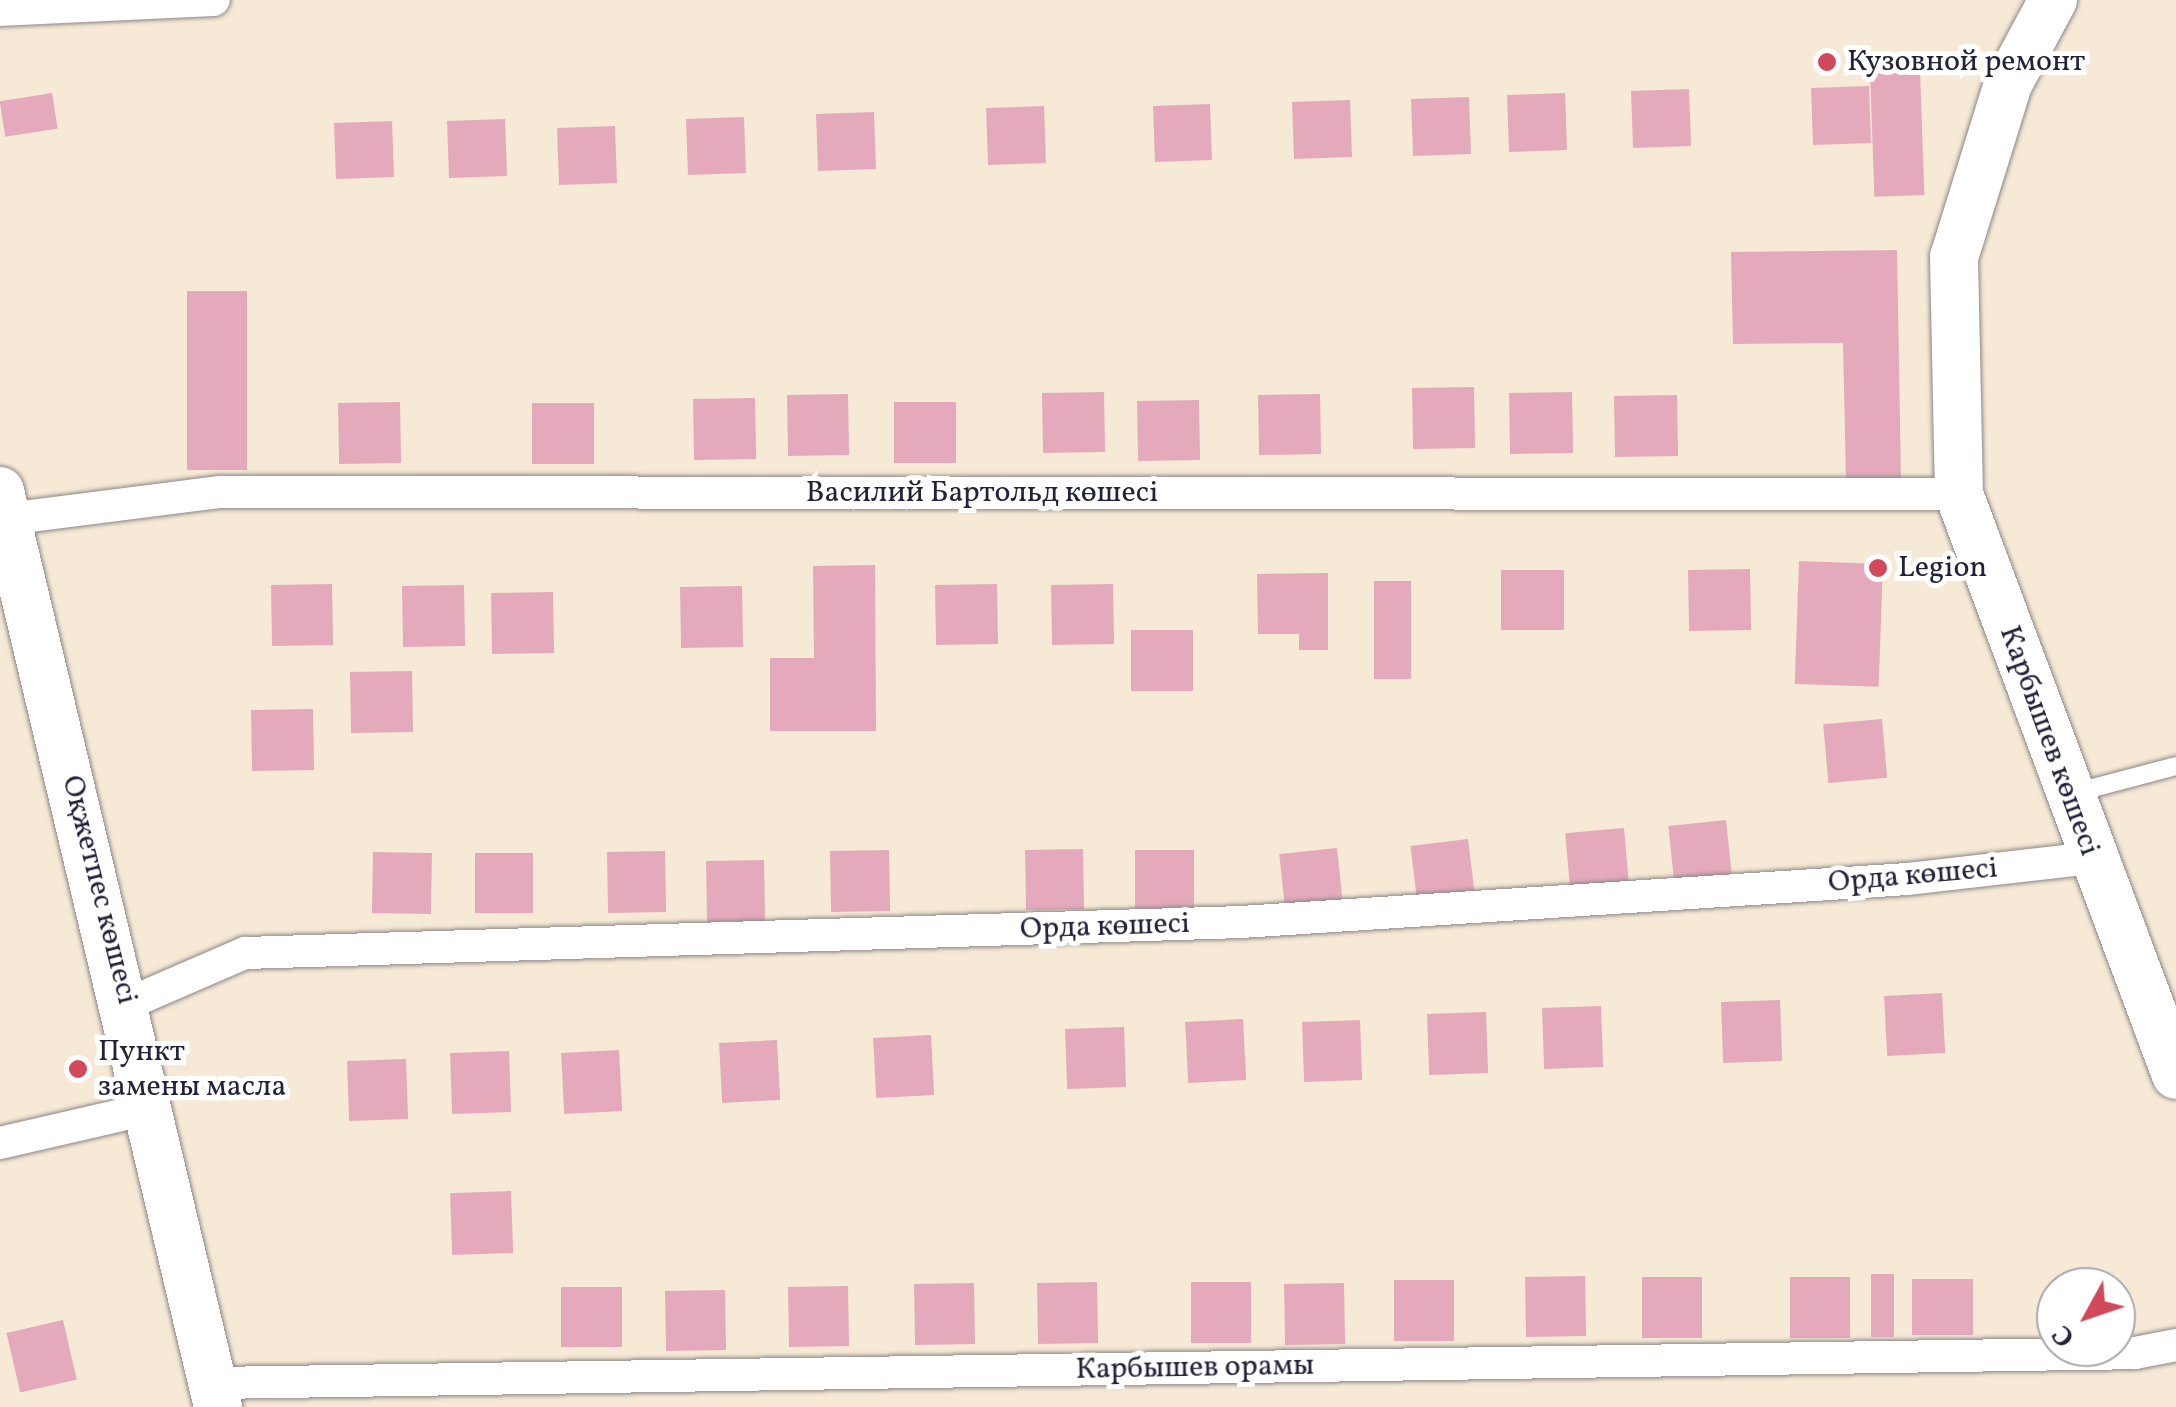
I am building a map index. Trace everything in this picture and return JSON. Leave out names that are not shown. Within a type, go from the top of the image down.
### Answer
[{"type":"street","points":[[0,10],[214,0]]},
{"type":"street","name":"Карбышев көшесі","points":[[2052,0],[2008,84],[1954,257],[1959,494],[2091,858],[2176,1075]]},
{"type":"street","name":"Василий Бартольд көшесі","points":[[3,505],[220,492],[1959,494]]},
{"type":"street","name":"Оқжетпес көшесі","points":[[3,505],[11,581],[127,1004],[216,1395]]},
{"type":"street","name":"Орда көшесі","points":[[127,1004],[246,954],[1241,922],[1907,879],[2091,858]]},
{"type":"street","points":[[0,1142],[152,1108]]},
{"type":"street","name":"Карбышев орамы","points":[[216,1395],[2135,1353],[2176,1345]]},
{"type":"lane","points":[[2069,794],[2176,766]]},
{"type":"building","points":[[1920,70],[1924,195],[1874,197],[1870,72]]},
{"type":"building","points":[[1869,86],[1871,143],[1813,145],[1811,88]]},
{"type":"building","points":[[1689,89],[1691,146],[1633,148],[1631,91]]},
{"type":"building","points":[[52,93],[58,129],[5,137],[0,101]]},
{"type":"building","points":[[1565,93],[1567,150],[1509,152],[1507,95]]},
{"type":"building","points":[[1469,97],[1471,154],[1413,156],[1411,99]]},
{"type":"building","points":[[1350,100],[1352,157],[1294,159],[1292,102]]},
{"type":"building","points":[[1210,104],[1212,160],[1155,162],[1153,106]]},
{"type":"building","points":[[1044,106],[1046,163],[988,165],[986,108]]},
{"type":"building","points":[[874,112],[876,169],[818,171],[816,114]]},
{"type":"building","points":[[744,117],[746,173],[688,175],[686,119]]},
{"type":"building","points":[[505,119],[507,176],[449,178],[447,121]]},
{"type":"building","points":[[392,121],[394,177],[336,179],[334,123]]},
{"type":"building","points":[[615,126],[617,183],[559,185],[557,128]]},
{"type":"building","points":[[1897,250],[1901,480],[1846,480],[1843,343],[1733,344],[1731,252]]},
{"type":"building","points":[[187,291],[247,291],[247,470],[187,470]]},
{"type":"building","points":[[1474,387],[1475,448],[1413,449],[1412,388]]},
{"type":"building","points":[[1104,392],[1105,452],[1043,453],[1042,393]]},
{"type":"building","points":[[1572,392],[1573,453],[1510,454],[1509,393]]},
{"type":"building","points":[[848,394],[849,455],[788,456],[787,395]]},
{"type":"building","points":[[1320,394],[1321,454],[1259,455],[1258,395]]},
{"type":"building","points":[[1677,395],[1678,456],[1615,457],[1614,396]]},
{"type":"building","points":[[755,398],[756,459],[694,460],[693,399]]},
{"type":"building","points":[[1199,400],[1200,460],[1138,461],[1137,401]]},
{"type":"building","points":[[400,402],[401,463],[339,464],[338,403]]},
{"type":"building","points":[[894,402],[956,402],[956,463],[894,463]]},
{"type":"building","points":[[532,403],[594,403],[594,464],[532,464]]},
{"type":"building","points":[[1799,561],[1883,564],[1879,687],[1795,684]]},
{"type":"building","points":[[875,565],[876,731],[770,731],[770,658],[814,658],[813,566]]},
{"type":"building","points":[[1750,569],[1751,630],[1689,631],[1688,570]]},
{"type":"building","points":[[1501,570],[1564,570],[1564,630],[1501,630]]},
{"type":"building","points":[[1328,573],[1328,650],[1299,650],[1299,634],[1258,634],[1257,574]]},
{"type":"building","points":[[1374,581],[1411,581],[1411,679],[1374,679]]},
{"type":"building","points":[[332,584],[333,645],[272,646],[271,585]]},
{"type":"building","points":[[997,584],[998,644],[936,645],[935,585]]},
{"type":"building","points":[[1113,584],[1114,644],[1052,645],[1051,585]]},
{"type":"building","points":[[464,585],[465,646],[403,647],[402,586]]},
{"type":"building","points":[[742,586],[743,647],[681,648],[680,587]]},
{"type":"building","points":[[553,592],[554,653],[492,654],[491,593]]},
{"type":"building","points":[[1131,630],[1193,630],[1193,691],[1131,691]]},
{"type":"building","points":[[412,671],[413,732],[351,733],[350,672]]},
{"type":"building","points":[[313,709],[314,770],[252,771],[251,710]]},
{"type":"building","points":[[1882,719],[1887,778],[1828,783],[1823,724]]},
{"type":"building","points":[[1726,820],[1732,880],[1675,886],[1668,826]]},
{"type":"building","points":[[1624,828],[1629,888],[1570,893],[1565,833]]},
{"type":"building","points":[[1468,839],[1475,899],[1418,906],[1410,846]]},
{"type":"building","points":[[1337,848],[1343,908],[1286,914],[1279,854]]},
{"type":"building","points":[[1083,849],[1084,909],[1026,910],[1025,850]]},
{"type":"building","points":[[889,850],[890,911],[831,912],[830,851]]},
{"type":"building","points":[[1135,850],[1194,850],[1194,911],[1135,911]]},
{"type":"building","points":[[665,851],[666,912],[608,913],[607,852]]},
{"type":"building","points":[[373,852],[432,853],[431,914],[372,913]]},
{"type":"building","points":[[475,853],[533,853],[533,913],[475,913]]},
{"type":"building","points":[[764,860],[765,921],[707,922],[706,861]]},
{"type":"building","points":[[1942,993],[1945,1053],[1887,1056],[1884,996]]},
{"type":"building","points":[[1780,1000],[1782,1061],[1723,1063],[1721,1002]]},
{"type":"building","points":[[1601,1006],[1603,1067],[1544,1069],[1542,1008]]},
{"type":"building","points":[[1486,1012],[1488,1073],[1429,1075],[1427,1014]]},
{"type":"building","points":[[1243,1019],[1246,1080],[1188,1083],[1185,1022]]},
{"type":"building","points":[[1360,1020],[1362,1080],[1304,1082],[1302,1022]]},
{"type":"building","points":[[1124,1027],[1126,1087],[1067,1089],[1065,1029]]},
{"type":"building","points":[[931,1035],[934,1095],[876,1098],[873,1038]]},
{"type":"building","points":[[777,1040],[780,1100],[722,1103],[719,1043]]},
{"type":"building","points":[[619,1050],[622,1111],[564,1114],[561,1053]]},
{"type":"building","points":[[509,1051],[511,1112],[452,1114],[450,1053]]},
{"type":"building","points":[[406,1059],[408,1119],[349,1121],[347,1061]]},
{"type":"building","points":[[511,1191],[513,1253],[452,1255],[450,1193]]},
{"type":"building","points":[[1871,1274],[1894,1274],[1894,1337],[1871,1337]]},
{"type":"building","points":[[1585,1276],[1586,1336],[1526,1337],[1525,1277]]},
{"type":"building","points":[[1642,1277],[1702,1277],[1702,1338],[1642,1338]]},
{"type":"building","points":[[1790,1277],[1850,1277],[1850,1338],[1790,1338]]},
{"type":"building","points":[[1912,1279],[1973,1279],[1973,1335],[1912,1335]]},
{"type":"building","points":[[1394,1280],[1454,1280],[1454,1341],[1394,1341]]},
{"type":"building","points":[[1097,1282],[1098,1343],[1038,1344],[1037,1283]]},
{"type":"building","points":[[1191,1282],[1251,1282],[1251,1343],[1191,1343]]},
{"type":"building","points":[[974,1283],[975,1344],[915,1345],[914,1284]]},
{"type":"building","points":[[1344,1283],[1345,1344],[1285,1345],[1284,1284]]},
{"type":"building","points":[[848,1286],[849,1346],[789,1347],[788,1287]]},
{"type":"building","points":[[561,1287],[622,1287],[622,1347],[561,1347]]},
{"type":"building","points":[[725,1290],[726,1350],[666,1351],[665,1291]]},
{"type":"building","points":[[63,1320],[77,1379],[20,1392],[6,1333]]},
{"type":"place","name":"Кузовной ремонт","points":[[1827,62]]},
{"type":"place","name":"Legion","points":[[1878,568]]},
{"type":"place","name":"Пункт замены масла","points":[[78,1069]]}]
